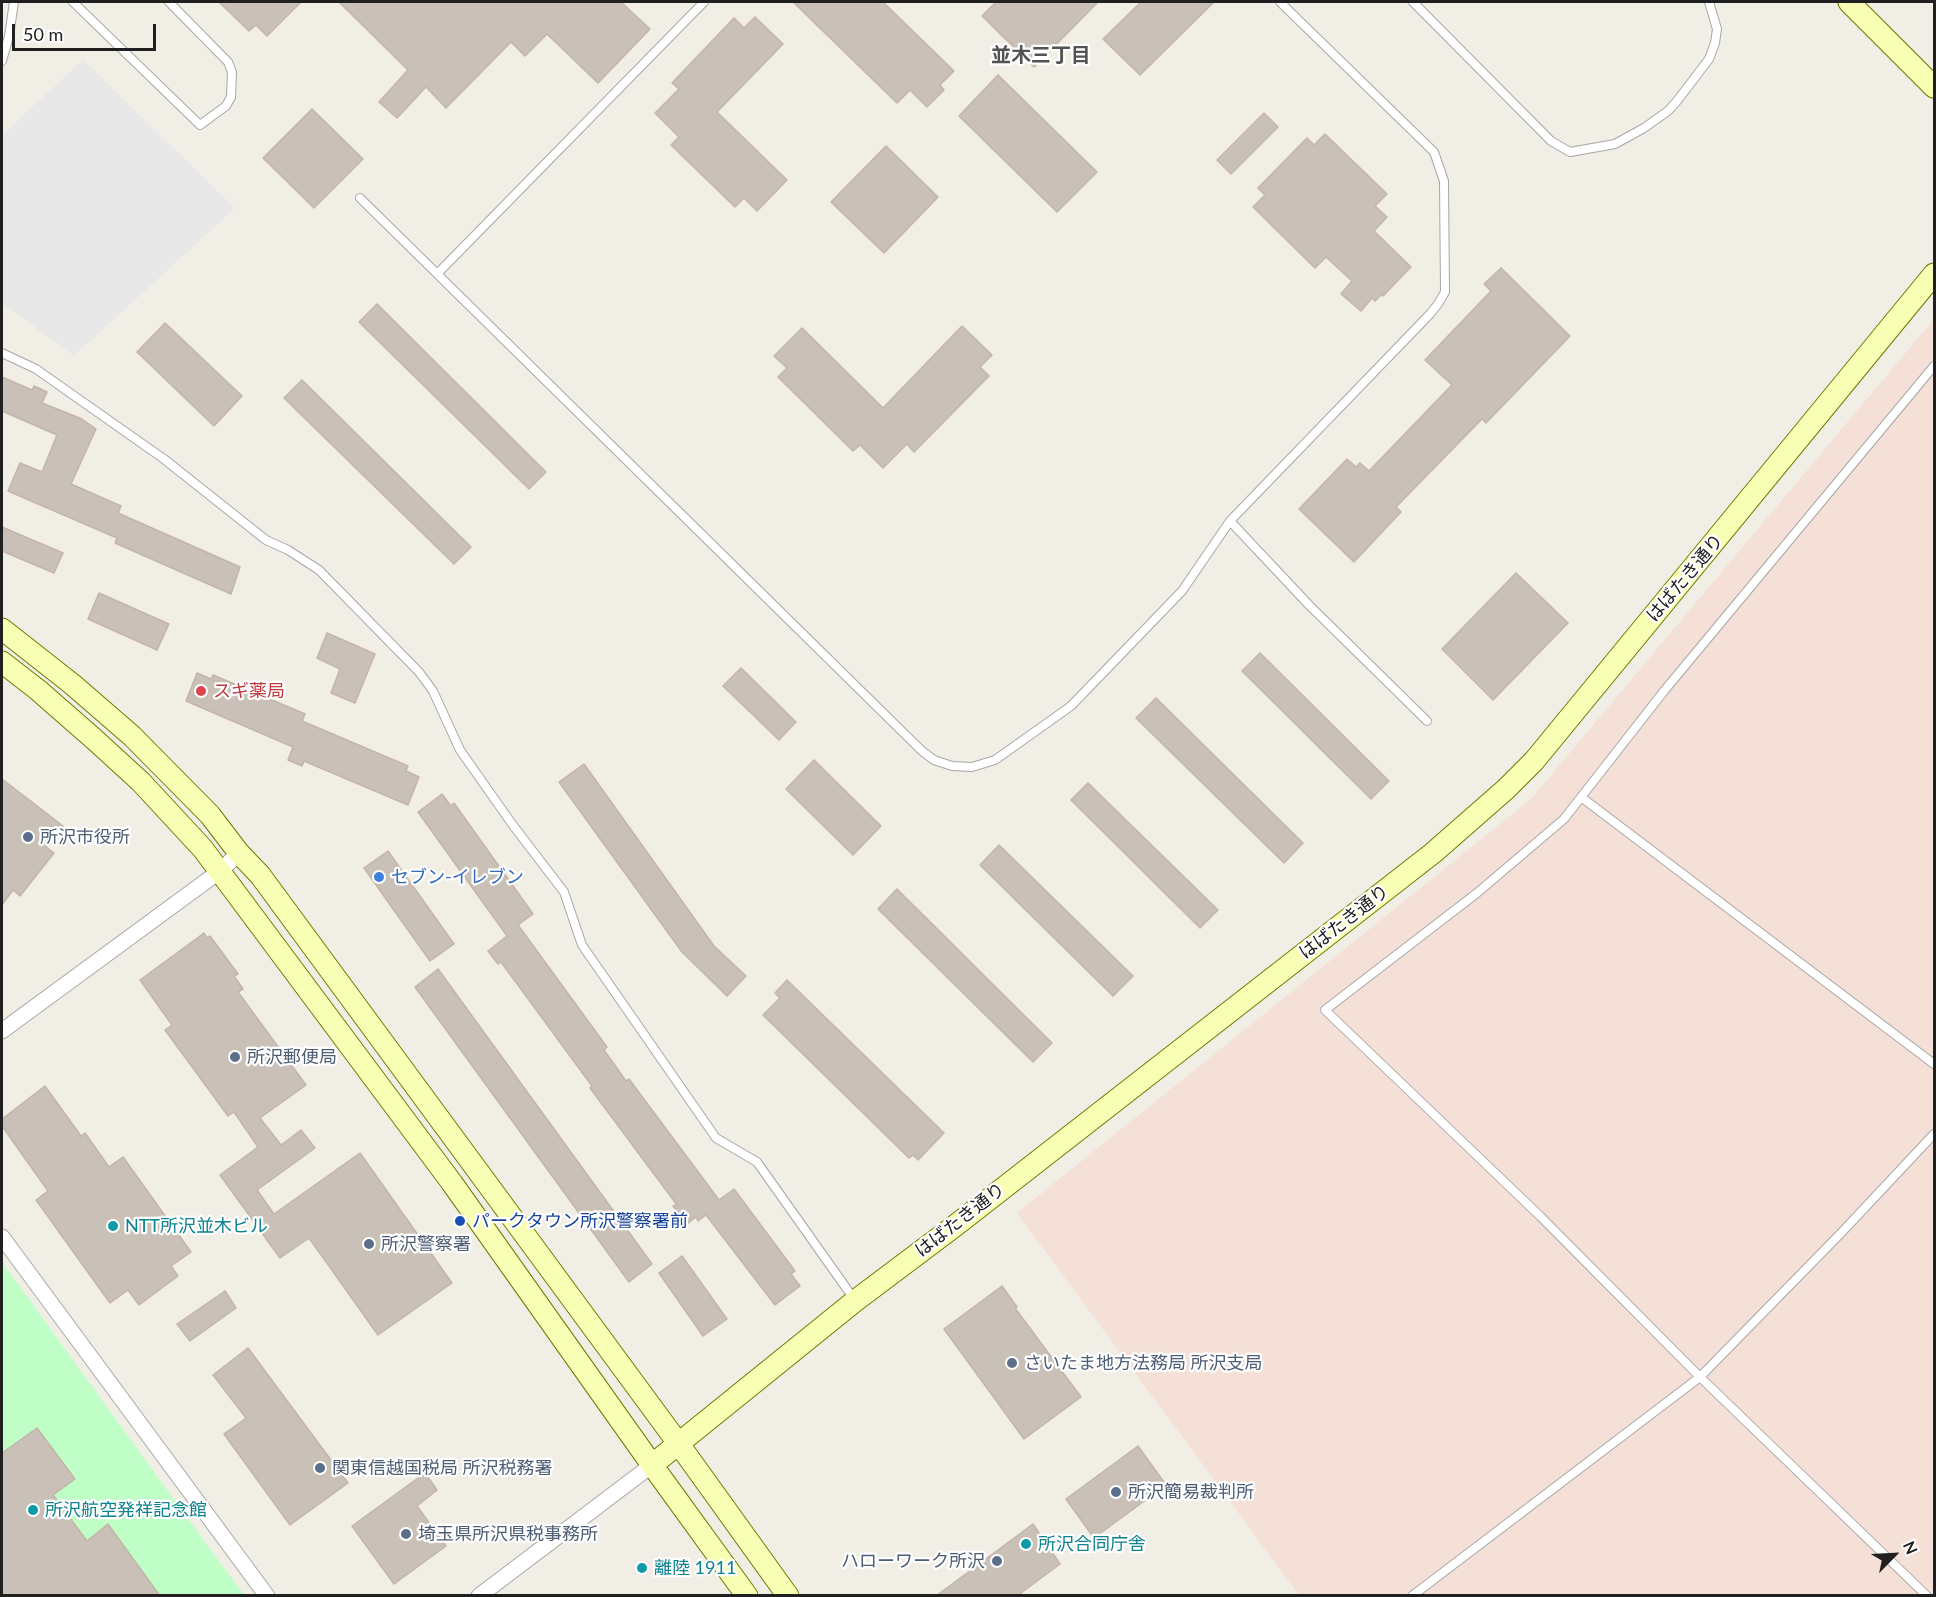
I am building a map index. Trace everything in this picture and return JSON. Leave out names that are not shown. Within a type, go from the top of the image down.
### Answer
[{"type":"street","points":[[1849,2],[1935,87]]},
{"type":"street","name":"はばたき通り","points":[[652,1465],[855,1301],[956,1225],[1423,860],[1506,789],[1534,761],[1935,274]]},
{"type":"street","points":[[2,629],[72,684],[132,736],[203,807],[239,853],[260,875],[788,1596]]},
{"type":"street","points":[[2,662],[38,690],[133,775],[172,815],[220,871],[452,1183],[747,1596]]},
{"type":"street","points":[[2,1031],[220,871],[239,853]]},
{"type":"street","points":[[2,1237],[267,1596]]},
{"type":"street","points":[[479,1596],[652,1465]]},
{"type":"lane","points":[[2,61],[9,36],[14,2]]},
{"type":"lane","points":[[73,2],[200,126],[226,106],[231,97],[232,72],[228,62],[169,2]]},
{"type":"lane","points":[[438,273],[704,2]]},
{"type":"lane","points":[[360,198],[922,751],[934,760],[943,763],[972,767],[995,760],[1071,706],[1182,591],[1230,521],[1430,314],[1445,292],[1444,181],[1434,152],[1280,2]]},
{"type":"lane","points":[[1413,2],[1551,141],[1570,152],[1615,144],[1668,111],[1709,59],[1717,29],[1709,2]]},
{"type":"lane","points":[[2,353],[36,369],[164,459],[266,540],[288,550],[319,570],[419,672],[433,691],[460,750],[564,892],[582,945],[716,1138],[757,1162],[855,1301]]},
{"type":"lane","points":[[1927,1596],[1700,1377],[1541,1217],[1325,1010],[1477,893],[1564,819],[1664,691],[1935,366]]},
{"type":"lane","points":[[1230,521],[1309,605],[1427,721]]},
{"type":"lane","points":[[1581,797],[1935,1064]]},
{"type":"lane","points":[[1412,1596],[1700,1377],[1843,1232],[1935,1134]]},
{"type":"shaded area","points":[[83,60],[235,208],[74,356],[2,303],[2,135]]},
{"type":"shaded area","points":[[1934,319],[1934,1595],[1299,1595],[1017,1213],[1531,799]]},
{"type":"green space","points":[[2,1262],[191,1523],[244,1595],[2,1595]]},
{"type":"building","points":[[219,2],[301,2],[267,36],[256,25],[249,31]]},
{"type":"building","points":[[339,2],[621,2],[650,29],[598,83],[547,34],[525,56],[511,42],[446,108],[426,87],[397,118],[379,102],[408,70]]},
{"type":"building","points":[[793,2],[883,2],[954,71],[940,85],[944,90],[927,107],[910,90],[897,103]]},
{"type":"building","points":[[996,2],[1098,2],[1034,67],[982,16]]},
{"type":"building","points":[[1141,2],[1214,2],[1140,75],[1103,39]]},
{"type":"building","points":[[755,17],[783,44],[717,112],[787,180],[757,211],[744,198],[735,207],[671,145],[679,137],[655,113],[679,89],[672,83],[734,18],[744,28]]},
{"type":"building","points":[[998,75],[1097,172],[1057,212],[959,116]]},
{"type":"building","points":[[312,109],[363,159],[314,208],[263,158]]},
{"type":"building","points":[[1264,113],[1278,127],[1231,174],[1217,160]]},
{"type":"building","points":[[1325,134],[1387,194],[1375,206],[1387,217],[1374,231],[1411,267],[1383,296],[1382,294],[1375,301],[1372,298],[1361,311],[1341,294],[1352,281],[1326,257],[1315,268],[1253,207],[1265,195],[1258,188],[1307,138],[1314,145]]},
{"type":"building","points":[[886,146],[938,197],[884,253],[831,202]]},
{"type":"building","points":[[1501,268],[1570,336],[1486,423],[1482,419],[1396,507],[1401,512],[1354,562],[1299,509],[1347,459],[1356,467],[1360,463],[1369,471],[1452,385],[1425,360],[1491,291],[1484,284]]},
{"type":"building","points":[[377,304],[546,472],[529,489],[359,322]]},
{"type":"building","points":[[165,323],[242,396],[214,426],[137,352]]},
{"type":"building","points":[[962,326],[992,355],[980,367],[989,376],[914,452],[907,444],[883,468],[860,445],[853,451],[778,377],[787,368],[774,356],[802,328],[883,408]]},
{"type":"building","points":[[2,377],[32,390],[34,386],[47,392],[42,403],[82,419],[96,429],[71,484],[121,506],[118,513],[240,567],[231,594],[115,543],[117,538],[8,491],[20,463],[42,472],[57,435],[2,411]]},
{"type":"building","points":[[302,380],[471,547],[454,564],[284,398]]},
{"type":"building","points":[[2,527],[63,553],[54,573],[2,551]]},
{"type":"building","points":[[1516,573],[1568,623],[1493,700],[1442,649]]},
{"type":"building","points":[[99,593],[169,624],[157,650],[88,619]]},
{"type":"building","points":[[327,633],[375,654],[355,703],[331,693],[340,669],[317,658]]},
{"type":"building","points":[[1260,653],[1389,781],[1371,799],[1242,671]]},
{"type":"building","points":[[741,668],[796,722],[779,740],[723,686]]},
{"type":"building","points":[[197,673],[211,679],[213,675],[305,714],[302,721],[408,766],[406,771],[419,777],[408,805],[304,761],[302,766],[288,760],[293,747],[186,701]]},
{"type":"building","points":[[1156,698],[1303,843],[1284,863],[1136,718]]},
{"type":"building","points":[[814,760],[881,826],[853,855],[786,789]]},
{"type":"building","points":[[584,764],[714,946],[746,976],[727,996],[682,952],[559,782]]},
{"type":"building","name":"所沢市役所","points":[[2,779],[63,826],[46,847],[54,853],[20,896],[13,890],[2,905]]},
{"type":"building","points":[[1088,783],[1218,910],[1200,928],[1071,800]]},
{"type":"building","points":[[442,794],[451,806],[454,803],[533,914],[518,925],[607,1047],[604,1050],[626,1081],[629,1079],[719,1200],[734,1189],[795,1271],[791,1274],[800,1286],[775,1305],[706,1215],[698,1221],[696,1217],[687,1224],[673,1206],[677,1205],[590,1088],[592,1086],[501,962],[498,964],[488,951],[507,936],[418,812]]},
{"type":"building","points":[[999,845],[1133,976],[1113,996],[980,865]]},
{"type":"building","points":[[388,851],[454,944],[430,961],[364,868]]},
{"type":"building","points":[[897,889],[1052,1043],[1033,1062],[878,909]]},
{"type":"building","points":[[204,933],[207,938],[210,936],[238,974],[234,976],[243,989],[238,992],[306,1085],[260,1118],[281,1145],[301,1130],[315,1148],[257,1190],[274,1214],[360,1153],[452,1283],[378,1335],[309,1238],[280,1258],[220,1175],[258,1147],[234,1112],[228,1116],[165,1030],[172,1025],[140,980]]},
{"type":"building","points":[[438,969],[652,1264],[629,1282],[415,987]]},
{"type":"building","points":[[787,980],[944,1133],[918,1160],[913,1155],[909,1158],[763,1015],[780,998],[775,993]]},
{"type":"building","name":"NTT所沢並木ビル","points":[[45,1086],[81,1136],[85,1133],[109,1167],[123,1157],[191,1252],[171,1266],[178,1276],[139,1305],[128,1290],[110,1303],[36,1200],[48,1191],[2,1126],[2,1119]]},
{"type":"building","points":[[682,1256],[727,1319],[703,1336],[659,1273]]},
{"type":"building","name":"さいたま地方法務局 所沢支局","points":[[1002,1286],[1017,1307],[1015,1308],[1081,1397],[1024,1439],[944,1329]]},
{"type":"building","points":[[225,1291],[236,1308],[190,1341],[177,1324]]},
{"type":"building","points":[[248,1348],[348,1483],[290,1525],[224,1434],[246,1418],[213,1375]]},
{"type":"building","name":"所沢航空発祥記念館","points":[[37,1428],[75,1479],[53,1495],[87,1541],[108,1524],[160,1596],[2,1596],[2,1453]]},
{"type":"building","name":"所沢簡易裁判所","points":[[1138,1446],[1166,1485],[1094,1538],[1066,1499]]},
{"type":"building","points":[[425,1473],[437,1490],[417,1506],[446,1546],[394,1584],[352,1526]]},
{"type":"building","name":"所沢合同庁舎","points":[[1033,1524],[1060,1564],[1017,1596],[936,1596]]},
{"type":"place","name":"スギ薬局","points":[[201,691]]},
{"type":"place","name":"所沢市役所","points":[[28,837]]},
{"type":"place","name":"セブン-イレブン","points":[[379,877]]},
{"type":"place","name":"所沢郵便局","points":[[235,1057]]},
{"type":"place","name":"パークタウン所沢警察署前","points":[[460,1221]]},
{"type":"place","name":"NTT所沢並木ビル","points":[[113,1226]]},
{"type":"place","name":"所沢警察署","points":[[369,1244]]},
{"type":"place","name":"さいたま地方法務局 所沢支局","points":[[1012,1363]]},
{"type":"place","name":"関東信越国税局 所沢税務署","points":[[320,1468]]},
{"type":"place","name":"所沢簡易裁判所","points":[[1116,1492]]},
{"type":"place","name":"所沢航空発祥記念館","points":[[33,1510]]},
{"type":"place","name":"埼玉県所沢県税事務所","points":[[406,1534]]},
{"type":"place","name":"所沢合同庁舎","points":[[1026,1544]]},
{"type":"place","name":"ハローワーク所沢","points":[[997,1561]]},
{"type":"place","name":"離陸 1911","points":[[642,1568]]},
{"type":"district","name":"並木三丁目","points":[[1041,56]]}]
